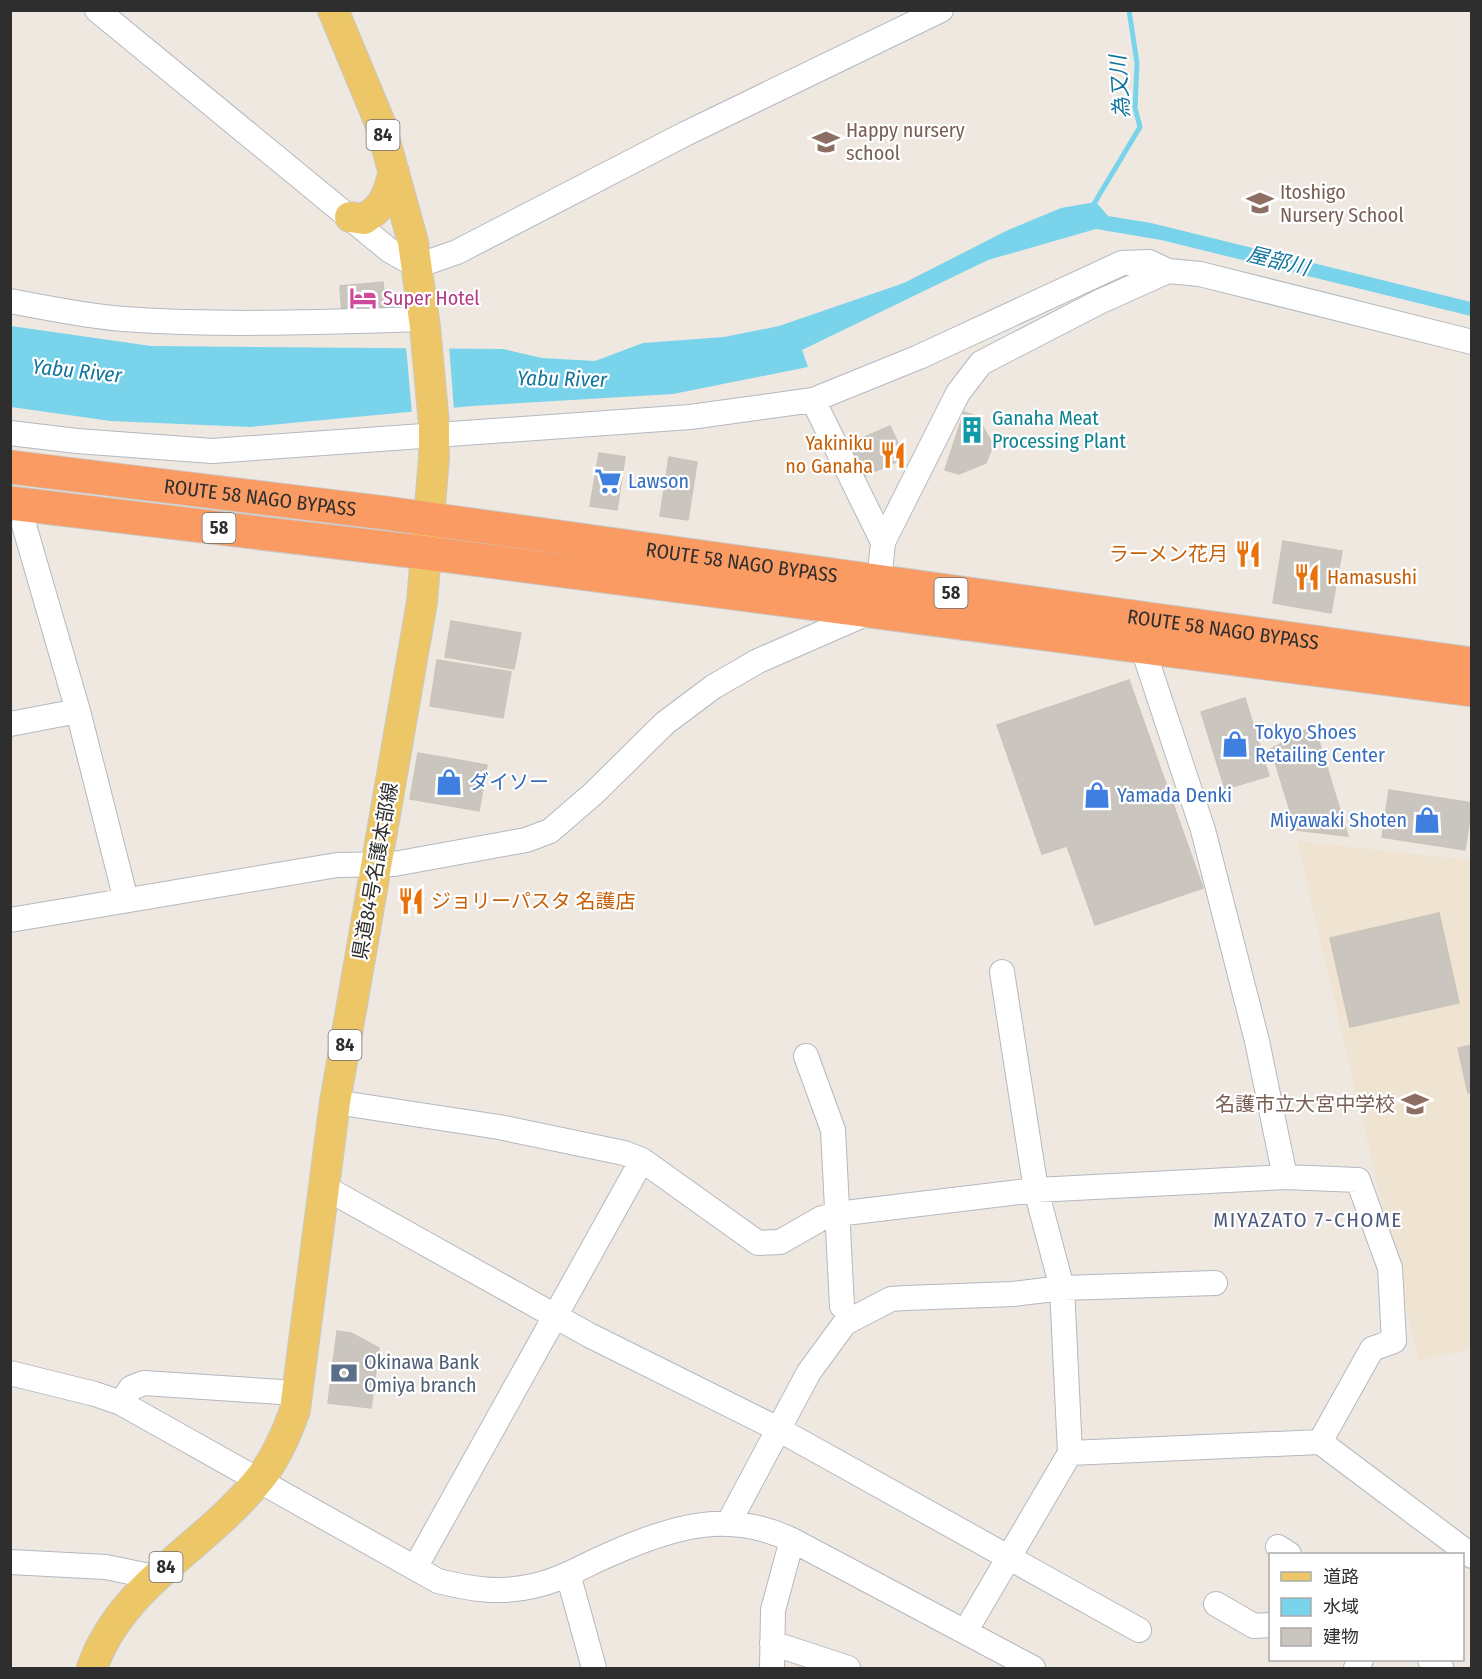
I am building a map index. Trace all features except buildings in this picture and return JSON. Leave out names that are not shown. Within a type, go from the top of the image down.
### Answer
[{"type":"highway","name":"ROUTE 58 NAGO BYPASS","points":[[10,467],[430,520],[1142,646],[1472,690]]},
{"type":"highway","name":"ROUTE 58 NAGO BYPASS","points":[[19,504],[427,553],[875,597],[1472,664]]},
{"type":"main road","name":"県道84号名護本部線","points":[[92,1668],[105,1636],[114,1622],[154,1577],[230,1512],[259,1481],[283,1443],[297,1402],[335,1102],[422,602],[430,520],[434,429],[425,323],[417,266],[380,123],[333,10]]},
{"type":"main road","points":[[350,217],[364,219],[380,208],[385,202],[394,172]]},
{"type":"street","points":[[97,10],[389,250],[417,266],[457,252],[685,134],[941,10]]},
{"type":"street","points":[[10,433],[77,441],[212,451],[434,429],[690,417],[813,400],[919,357],[1122,263],[1149,262],[1168,271],[1200,274],[1472,342]]},
{"type":"street","points":[[10,920],[337,865],[394,864],[526,840],[550,831],[665,723],[713,687],[875,597],[883,542],[958,393],[981,363],[1099,302],[1168,271]]},
{"type":"street","points":[[10,301],[73,313],[123,319],[271,324],[425,323]]},
{"type":"street","points":[[813,400],[883,542]]},
{"type":"street","points":[[19,504],[78,711],[126,900]]},
{"type":"street","points":[[1142,646],[1203,830],[1257,1041],[1284,1177]]},
{"type":"street","points":[[10,724],[78,711]]},
{"type":"street","points":[[965,1632],[1008,1555],[1070,1453],[1062,1288],[1036,1190],[1002,972]]},
{"type":"street","points":[[807,1056],[832,1130],[842,1306]]},
{"type":"street","points":[[335,1102],[499,1127],[624,1153],[642,1160],[759,1243],[780,1242],[822,1218],[837,1214],[1036,1190],[1284,1177],[1358,1180],[1390,1268],[1394,1341],[1372,1349],[1320,1442]]},
{"type":"street","points":[[415,1568],[642,1160]]},
{"type":"street","points":[[324,1187],[556,1316],[778,1429],[1008,1555],[1139,1630]]},
{"type":"street","points":[[729,1522],[809,1372],[845,1323],[868,1309],[891,1299],[1013,1294],[1062,1288],[1215,1283]]},
{"type":"street","points":[[10,1373],[95,1394],[126,1396],[259,1481],[438,1581],[484,1591],[533,1586],[568,1574],[651,1538],[686,1527],[729,1522],[774,1531],[1033,1668]]},
{"type":"street","points":[[126,1396],[144,1383],[281,1392]]},
{"type":"street","points":[[1070,1453],[1320,1442],[1472,1556]]},
{"type":"street","points":[[772,1668],[773,1610],[792,1540]]},
{"type":"street","points":[[10,1562],[106,1567],[154,1577]]},
{"type":"street","points":[[568,1574],[594,1668]]},
{"type":"street","points":[[1216,1604],[1254,1626],[1269,1625]]},
{"type":"street","points":[[772,1643],[848,1668]]},
{"type":"shaded area","name":"名護市立大宮中学校","points":[[1297,841],[1471,860],[1471,1349],[1419,1361]]},
{"type":"water","points":[[1096,202],[1108,216],[1151,223],[1471,302],[1471,316],[1161,240],[1096,229],[988,260],[802,350],[808,367],[673,394],[472,406],[250,427],[111,421],[11,407],[11,326],[151,346],[503,349],[542,358],[595,361],[643,343],[724,337],[779,326],[904,283],[1006,231],[1061,208]]},
{"type":"pier","points":[[406,345],[449,345],[454,411],[412,415]]},
{"type":"waterway","name":"為又川","points":[[1092,207],[1140,127],[1135,108],[1137,63],[1129,10]]},
{"type":"place","name":"Happy nursery school","points":[[826,142]]},
{"type":"place","name":"Itoshigo Nursery School","points":[[1260,203]]},
{"type":"place","name":"Super Hotel","points":[[363,298]]},
{"type":"place","name":"Ganaha Meat Processing Plant","points":[[972,430]]},
{"type":"place","name":"Yakiniku no Ganaha","points":[[893,455]]},
{"type":"place","name":"Lawson","points":[[608,481]]},
{"type":"place","name":"ラーメン花月","points":[[1248,554]]},
{"type":"place","name":"Hamasushi","points":[[1307,577]]},
{"type":"place","name":"Tokyo Shoes Retailing Center","points":[[1235,744]]},
{"type":"place","name":"ダイソー","points":[[449,782]]},
{"type":"place","name":"Yamada Denki","points":[[1097,795]]},
{"type":"place","name":"Miyawaki Shoten","points":[[1427,820]]},
{"type":"place","name":"ジョリーパスタ 名護店","points":[[411,901]]},
{"type":"place","name":"名護市立大宮中学校","points":[[1415,1104]]},
{"type":"place","name":"Okinawa Bank Omiya branch","points":[[344,1373]]},
{"type":"district","name":"MIYAZATO 7-CHOME","points":[[1308,1220]]},
{"type":"water label","name":"屋部川","points":[[1278,261]]},
{"type":"water label","name":"Yabu River","points":[[77,371]]},
{"type":"water label","name":"Yabu River","points":[[562,379]]}]
